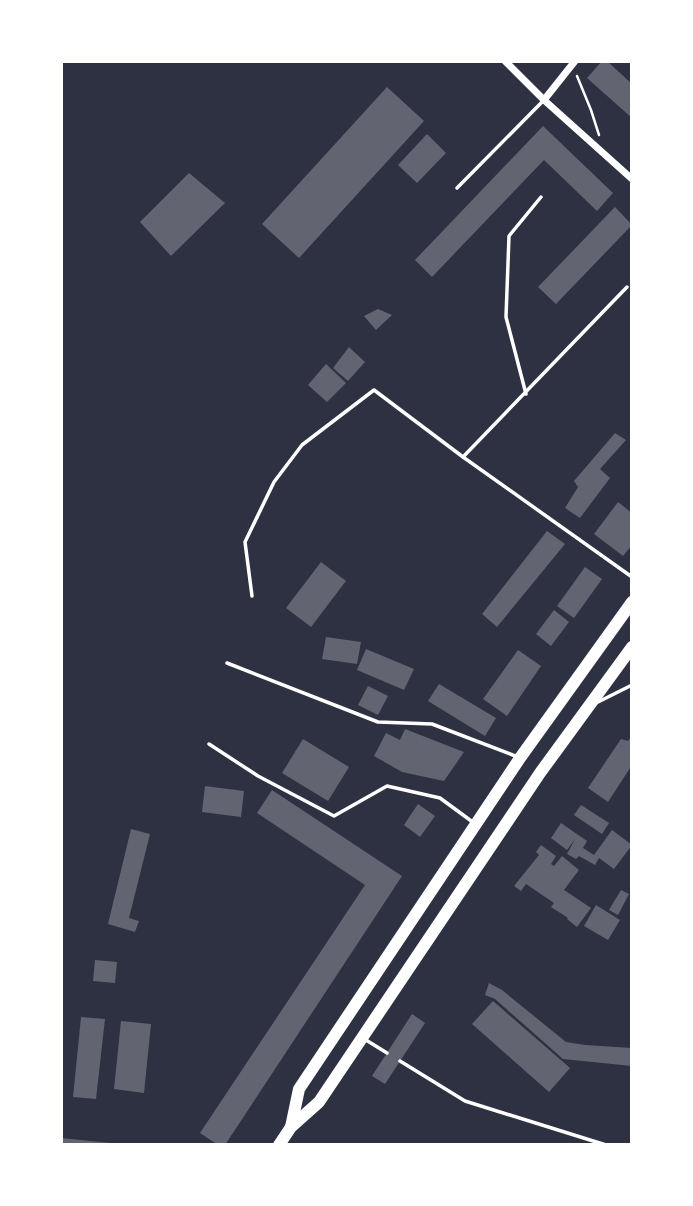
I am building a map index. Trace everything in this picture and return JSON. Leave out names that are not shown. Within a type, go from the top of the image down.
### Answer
[{"type":"highway","points":[[291,1126],[299,1089],[520,758],[632,602]]},
{"type":"highway","points":[[279,1145],[291,1126],[319,1102],[540,774],[632,648]]},
{"type":"highway","points":[[520,758],[540,774]]},
{"type":"street","points":[[505,61],[632,179]]},
{"type":"street","points":[[544,100],[573,63]]},
{"type":"lane","points":[[457,188],[544,100]]},
{"type":"lane","points":[[526,394],[506,317],[509,236],[541,197]]},
{"type":"lane","points":[[463,457],[627,288]]},
{"type":"lane","points":[[252,596],[245,542],[274,482],[302,445],[374,390],[632,577]]},
{"type":"lane","points":[[227,663],[377,722],[432,724],[520,758]]},
{"type":"lane","points":[[588,707],[632,685]]},
{"type":"lane","points":[[209,744],[258,776],[334,816],[387,786],[440,798],[476,824]]},
{"type":"lane","points":[[361,1038],[387,1053]]},
{"type":"lane","points":[[400,1061],[466,1101],[606,1145]]},
{"type":"path","points":[[573,63],[592,110],[605,155]]},
{"type":"building","points":[[602,61],[607,61],[632,84],[632,118],[587,78]]},
{"type":"building","points":[[387,87],[424,121],[299,258],[262,224]]},
{"type":"building","points":[[543,126],[613,193],[597,211],[544,160],[432,277],[415,260]]},
{"type":"building","points":[[427,134],[446,153],[417,183],[398,165]]},
{"type":"building","points":[[189,173],[225,203],[171,256],[140,222]]},
{"type":"building","points":[[615,207],[632,225],[556,304],[538,287]]},
{"type":"building","points":[[378,309],[392,315],[376,330],[364,316]]},
{"type":"building","points":[[349,347],[365,362],[348,381],[333,368]]},
{"type":"building","points":[[326,364],[346,383],[327,402],[308,385]]},
{"type":"building","points":[[615,433],[626,440],[600,469],[610,478],[580,518],[565,508],[578,487],[574,481]]},
{"type":"building","points":[[618,502],[632,513],[632,545],[623,556],[594,534]]},
{"type":"building","points":[[547,531],[565,544],[497,627],[482,614]]},
{"type":"building","points":[[321,562],[346,581],[311,627],[286,608]]},
{"type":"building","points":[[585,567],[602,579],[574,618],[557,606]]},
{"type":"building","points":[[554,610],[569,622],[551,646],[536,634]]},
{"type":"building","points":[[326,637],[361,642],[357,664],[322,659]]},
{"type":"building","points":[[366,649],[414,669],[404,690],[357,670]]},
{"type":"building","points":[[518,650],[541,666],[507,716],[483,699]]},
{"type":"building","points":[[439,684],[496,718],[485,736],[428,701]]},
{"type":"building","points":[[368,686],[388,696],[378,715],[358,705]]},
{"type":"building","points":[[405,729],[464,752],[444,781],[402,772],[374,756],[386,733],[400,740]]},
{"type":"building","points":[[632,735],[632,765],[608,802],[588,788],[621,739],[628,741]]},
{"type":"building","points":[[303,739],[349,767],[328,801],[282,773]]},
{"type":"building","points":[[205,786],[244,791],[241,817],[202,812]]},
{"type":"building","points":[[272,790],[402,876],[225,1145],[218,1145],[200,1133],[365,885],[257,813]]},
{"type":"building","points":[[418,804],[435,816],[420,837],[404,825]]},
{"type":"building","points":[[581,805],[609,823],[602,834],[574,815]]},
{"type":"building","points":[[561,823],[587,841],[583,848],[594,855],[612,830],[632,845],[614,869],[599,858],[595,865],[579,856],[576,859],[567,854],[575,839],[567,850],[551,838]]},
{"type":"building","points":[[131,829],[150,834],[129,918],[139,921],[135,932],[108,924]]},
{"type":"building","points":[[541,845],[556,856],[551,864],[554,866],[562,856],[579,870],[564,890],[591,908],[577,927],[551,907],[554,903],[526,884],[521,891],[514,886],[539,855],[536,852]]},
{"type":"building","points":[[621,890],[629,894],[618,915],[609,910]]},
{"type":"building","points":[[596,905],[620,920],[608,940],[584,926]]},
{"type":"building","points":[[95,960],[117,962],[115,983],[93,981]]},
{"type":"building","points":[[489,983],[502,990],[566,1042],[632,1048],[632,1066],[563,1059],[495,999],[485,995]]},
{"type":"building","points":[[493,1001],[570,1068],[549,1092],[472,1024]]},
{"type":"building","points":[[412,1014],[425,1023],[385,1084],[372,1076]]},
{"type":"building","points":[[81,1017],[105,1019],[96,1099],[73,1097]]},
{"type":"building","points":[[121,1021],[151,1024],[144,1093],[114,1089]]},
{"type":"building","points":[[61,1138],[110,1143],[61,1145]]}]
